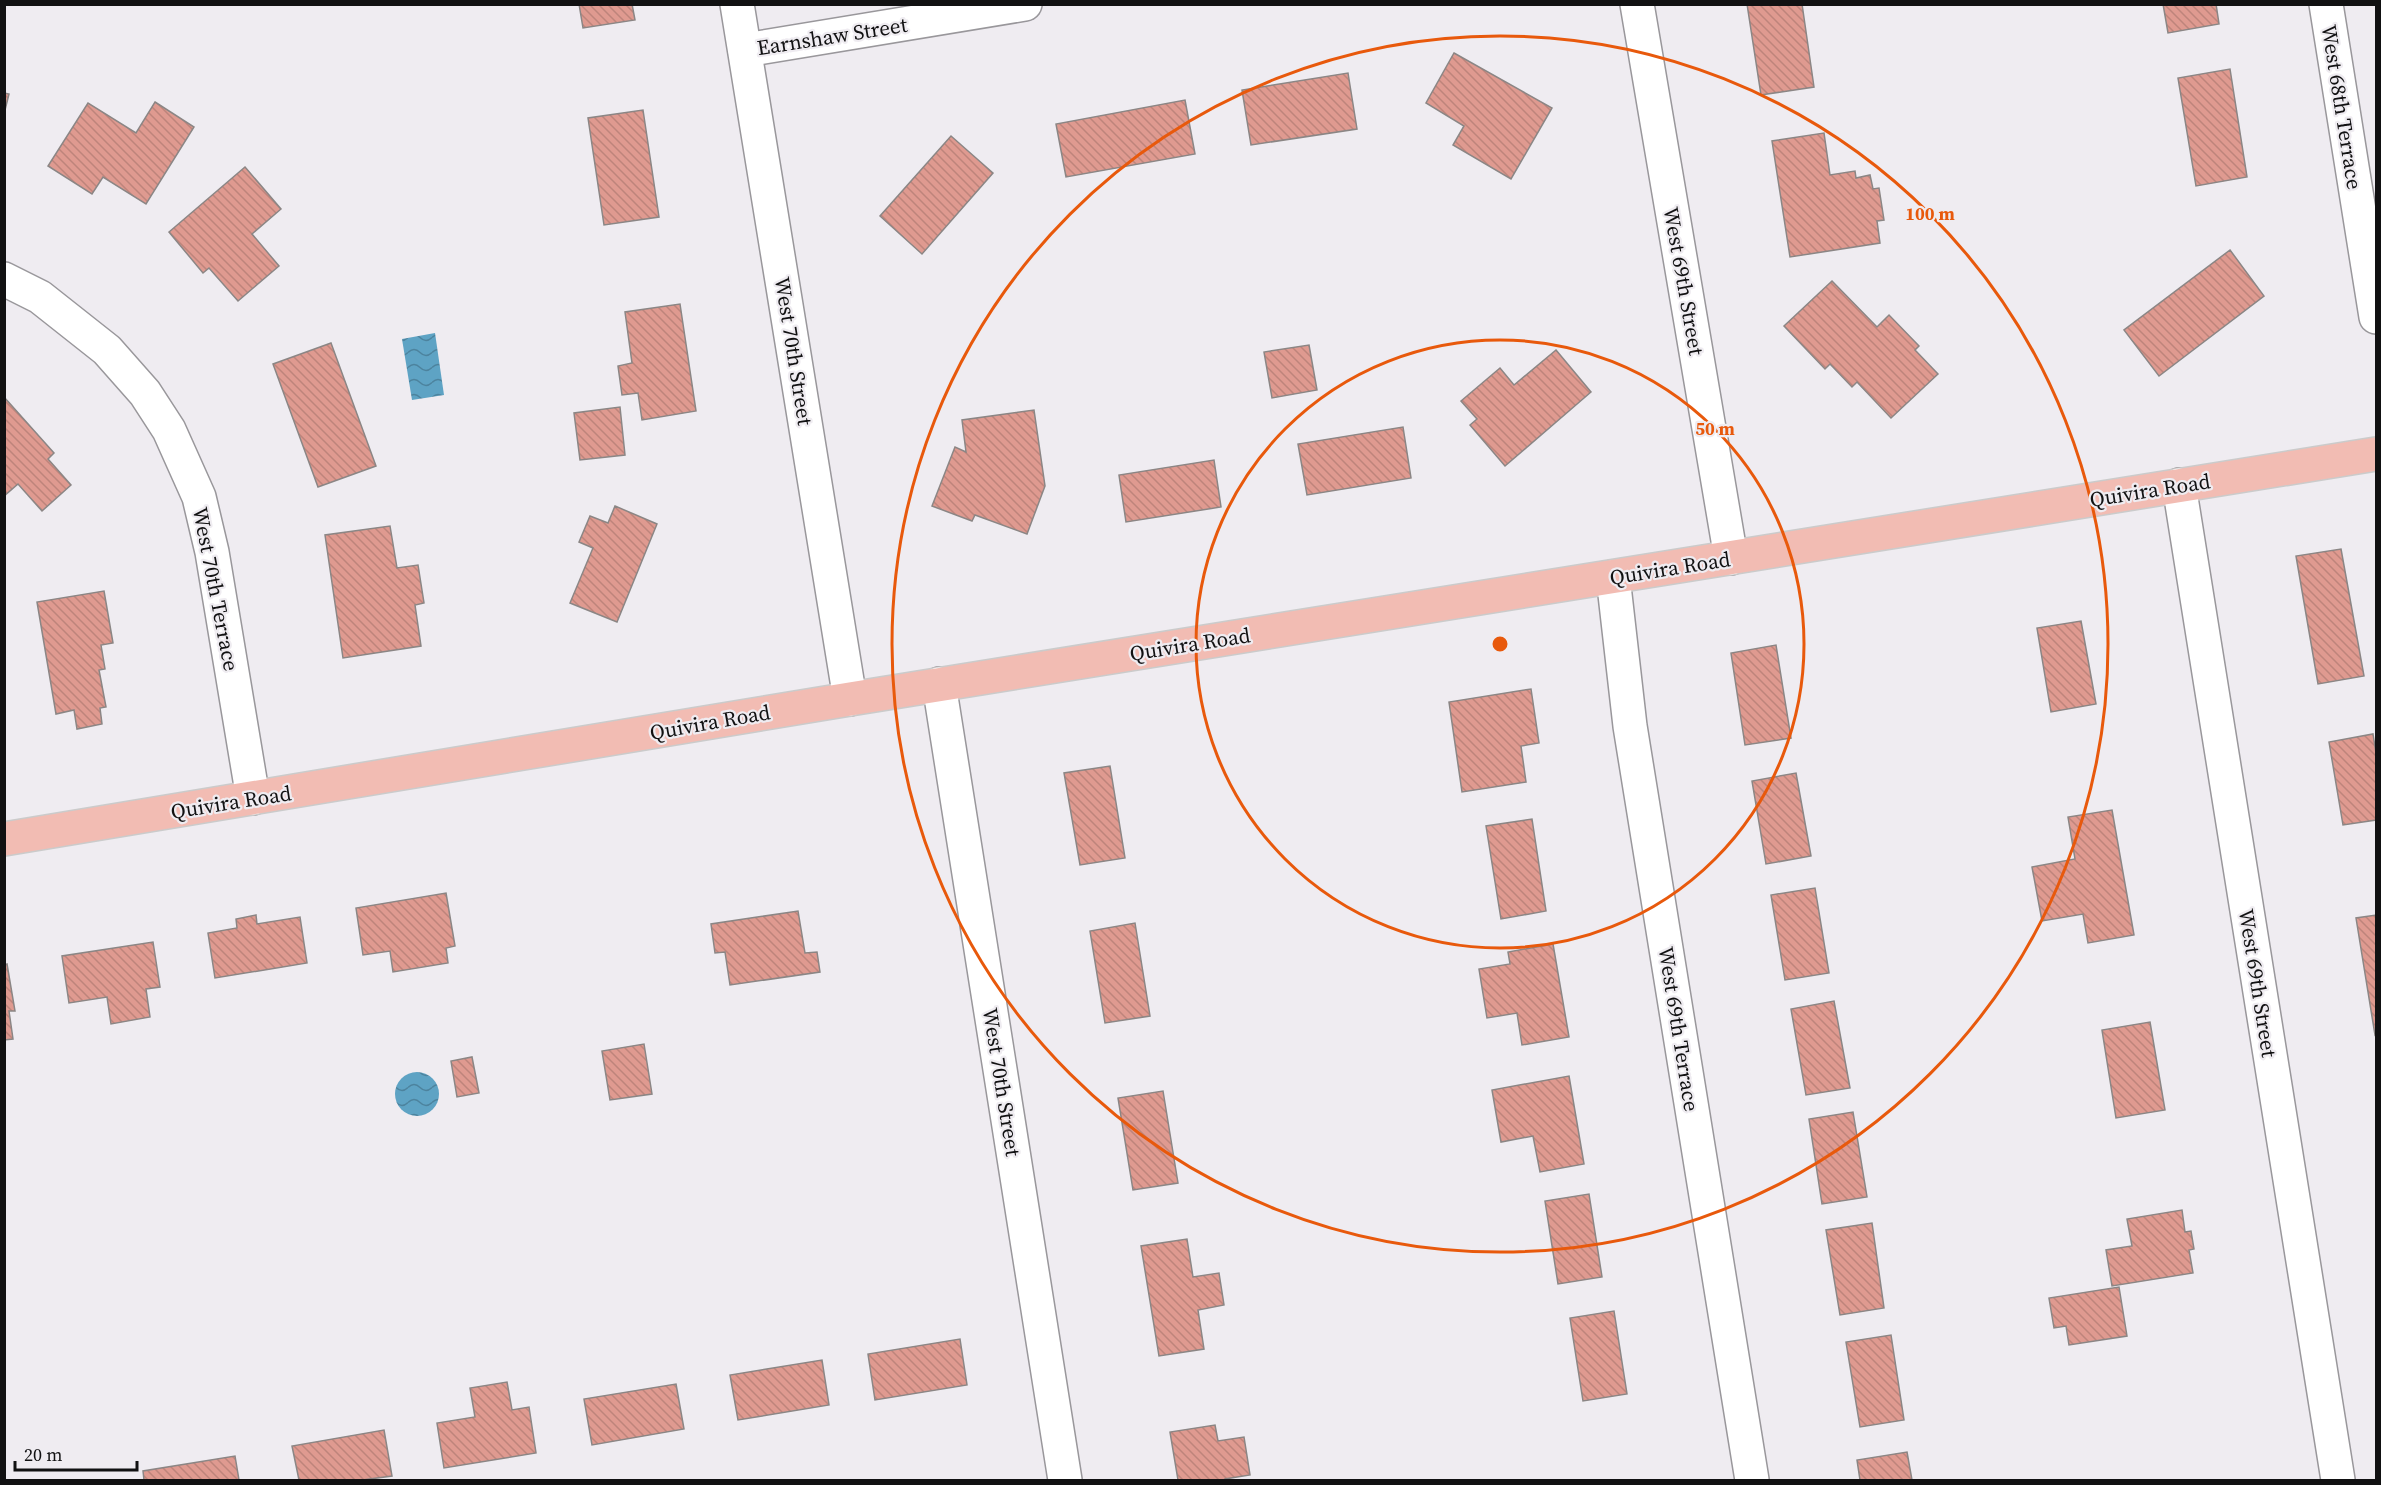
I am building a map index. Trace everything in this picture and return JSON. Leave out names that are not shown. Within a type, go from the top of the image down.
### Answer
[{"type":"main road","name":"Quivira Road","points":[[4,839],[939,684],[2376,454]]},
{"type":"street","name":"West 70th Street","points":[[737,4],[850,699]]},
{"type":"street","name":"Earnshaw Street","points":[[745,50],[1025,4]]},
{"type":"street","name":"West 69th Street","points":[[1637,4],[1731,558]]},
{"type":"street","name":"West 68th Terrace","points":[[2326,4],[2376,317]]},
{"type":"street","name":"West 70th Terrace","points":[[4,279],[40,297],[107,350],[145,393],[169,430],[199,497],[212,552],[253,798]]},
{"type":"street","name":"West 69th Street","points":[[2179,485],[2338,1480]]},
{"type":"street","name":"West 69th Terrace","points":[[1613,577],[1630,726],[1752,1480]]},
{"type":"street","name":"West 70th Street","points":[[939,684],[1058,1479]]},
{"type":"water","points":[[435,333],[444,395],[412,400],[402,339]]},
{"type":"water","points":[[417,1072],[432,1079],[439,1094],[432,1109],[417,1116],[402,1109],[395,1094],[402,1079]]},
{"type":"building","points":[[579,4],[632,4],[635,20],[583,28]]},
{"type":"building","points":[[1747,4],[1802,4],[1814,87],[1761,95]]},
{"type":"building","points":[[2163,4],[2216,4],[2219,24],[2168,33]]},
{"type":"building","points":[[1454,53],[1552,108],[1511,179],[1453,145],[1464,126],[1426,103]]},
{"type":"building","points":[[2230,69],[2247,177],[2196,186],[2178,78]]},
{"type":"building","points":[[1348,73],[1357,129],[1251,145],[1242,90]]},
{"type":"building","points":[[4,93],[9,94],[4,114]]},
{"type":"building","points":[[1185,100],[1195,154],[1066,177],[1056,124]]},
{"type":"building","points":[[155,102],[194,127],[146,204],[103,177],[92,194],[48,166],[88,103],[136,133]]},
{"type":"building","points":[[643,110],[659,217],[604,225],[588,118]]},
{"type":"building","points":[[1824,133],[1830,175],[1855,171],[1856,178],[1870,175],[1873,189],[1879,188],[1884,220],[1877,221],[1880,243],[1790,257],[1772,141]]},
{"type":"building","points":[[951,136],[993,173],[922,254],[880,216]]},
{"type":"building","points":[[245,167],[281,209],[252,234],[279,266],[238,301],[209,268],[203,273],[169,232]]},
{"type":"building","points":[[2230,250],[2264,296],[2159,376],[2124,330]]},
{"type":"building","points":[[1832,281],[1877,327],[1889,315],[1919,346],[1915,350],[1938,374],[1891,418],[1857,382],[1852,387],[1830,364],[1825,369],[1784,326]]},
{"type":"building","points":[[680,304],[696,411],[642,420],[638,393],[622,395],[618,366],[632,363],[625,312]]},
{"type":"building","points":[[331,343],[376,466],[318,487],[273,364]]},
{"type":"building","points":[[1309,345],[1317,390],[1272,398],[1264,352]]},
{"type":"building","points":[[1556,350],[1591,392],[1505,466],[1470,425],[1477,419],[1461,401],[1500,368],[1514,385]]},
{"type":"building","points":[[4,397],[54,453],[48,459],[71,485],[42,511],[18,484],[4,496]]},
{"type":"building","points":[[620,407],[625,455],[580,460],[574,413]]},
{"type":"building","points":[[1034,410],[1045,486],[1027,534],[975,515],[972,521],[932,506],[955,447],[966,452],[962,420]]},
{"type":"building","points":[[1403,427],[1411,478],[1307,495],[1298,444]]},
{"type":"building","points":[[1214,460],[1221,507],[1126,522],[1119,475]]},
{"type":"building","points":[[615,506],[657,524],[617,622],[570,603],[593,548],[579,542],[590,516],[608,523]]},
{"type":"building","points":[[390,526],[397,568],[418,565],[424,603],[415,605],[421,646],[343,658],[325,535]]},
{"type":"building","points":[[2341,549],[2364,676],[2318,684],[2296,556]]},
{"type":"building","points":[[104,591],[113,643],[101,645],[105,669],[99,670],[106,707],[100,708],[102,724],[77,729],[74,710],[56,714],[37,602]]},
{"type":"building","points":[[2081,621],[2096,704],[2051,712],[2037,628]]},
{"type":"building","points":[[1776,645],[1791,738],[1745,745],[1731,653]]},
{"type":"building","points":[[1531,689],[1539,743],[1521,746],[1526,782],[1462,792],[1449,702]]},
{"type":"building","points":[[2373,734],[2376,753],[2376,820],[2343,825],[2329,742]]},
{"type":"building","points":[[1110,766],[1125,858],[1080,865],[1064,773]]},
{"type":"building","points":[[1796,773],[1811,856],[1766,864],[1752,781]]},
{"type":"building","points":[[2112,810],[2134,935],[2088,943],[2083,914],[2042,921],[2032,867],[2075,859],[2068,817]]},
{"type":"building","points":[[1532,819],[1546,911],[1501,919],[1486,826]]},
{"type":"building","points":[[1815,888],[1829,973],[1785,980],[1771,895]]},
{"type":"building","points":[[446,893],[455,946],[446,948],[448,963],[393,972],[390,951],[363,955],[356,908]]},
{"type":"building","points":[[798,911],[805,953],[817,952],[820,972],[730,985],[725,952],[715,953],[711,924]]},
{"type":"building","points":[[256,915],[257,924],[300,917],[307,963],[215,978],[208,933],[237,928],[236,919]]},
{"type":"building","points":[[2376,915],[2376,1034],[2375,1035],[2356,918]]},
{"type":"building","points":[[1135,923],[1150,1016],[1105,1023],[1090,931]]},
{"type":"building","points":[[153,942],[160,987],[146,989],[150,1017],[111,1024],[107,997],[69,1003],[62,956]]},
{"type":"building","points":[[1553,944],[1569,1037],[1522,1045],[1517,1013],[1487,1018],[1479,969],[1510,964],[1508,952]]},
{"type":"building","points":[[7,964],[15,1011],[9,1011],[13,1039],[4,1040],[4,965]]},
{"type":"building","points":[[1834,1001],[1850,1088],[1806,1095],[1791,1009]]},
{"type":"building","points":[[2150,1022],[2165,1110],[2116,1118],[2102,1030]]},
{"type":"building","points":[[644,1044],[652,1094],[610,1100],[602,1051]]},
{"type":"building","points":[[472,1057],[479,1093],[457,1097],[451,1061]]},
{"type":"building","points":[[1569,1076],[1584,1164],[1540,1172],[1533,1136],[1501,1142],[1492,1090]]},
{"type":"building","points":[[1163,1091],[1178,1183],[1133,1190],[1118,1098]]},
{"type":"building","points":[[1853,1112],[1867,1197],[1822,1204],[1809,1119]]},
{"type":"building","points":[[1589,1194],[1602,1277],[1558,1284],[1545,1201]]},
{"type":"building","points":[[2182,1210],[2185,1232],[2191,1231],[2194,1249],[2189,1250],[2193,1273],[2112,1286],[2106,1250],[2132,1246],[2127,1219]]},
{"type":"building","points":[[1872,1223],[1884,1308],[1840,1315],[1826,1230]]},
{"type":"building","points":[[1187,1239],[1193,1277],[1219,1273],[1224,1305],[1198,1310],[1204,1349],[1159,1356],[1141,1246]]},
{"type":"building","points":[[2119,1287],[2127,1336],[2069,1345],[2066,1326],[2054,1328],[2049,1298]]},
{"type":"building","points":[[1614,1311],[1627,1394],[1583,1401],[1570,1318]]},
{"type":"building","points":[[1891,1335],[1904,1420],[1860,1427],[1846,1342]]},
{"type":"building","points":[[960,1339],[967,1385],[875,1400],[868,1354]]},
{"type":"building","points":[[822,1360],[829,1405],[738,1420],[730,1375]]},
{"type":"building","points":[[507,1382],[512,1410],[529,1407],[536,1453],[444,1468],[437,1423],[475,1417],[470,1388]]},
{"type":"building","points":[[676,1384],[684,1429],[592,1445],[584,1399]]},
{"type":"building","points":[[1215,1425],[1218,1441],[1244,1437],[1250,1475],[1225,1480],[1178,1480],[1170,1432]]},
{"type":"building","points":[[384,1430],[392,1476],[362,1480],[299,1480],[292,1446]]},
{"type":"building","points":[[1907,1452],[1912,1480],[1860,1480],[1857,1460]]},
{"type":"building","points":[[235,1456],[239,1480],[144,1480],[143,1471]]}]
